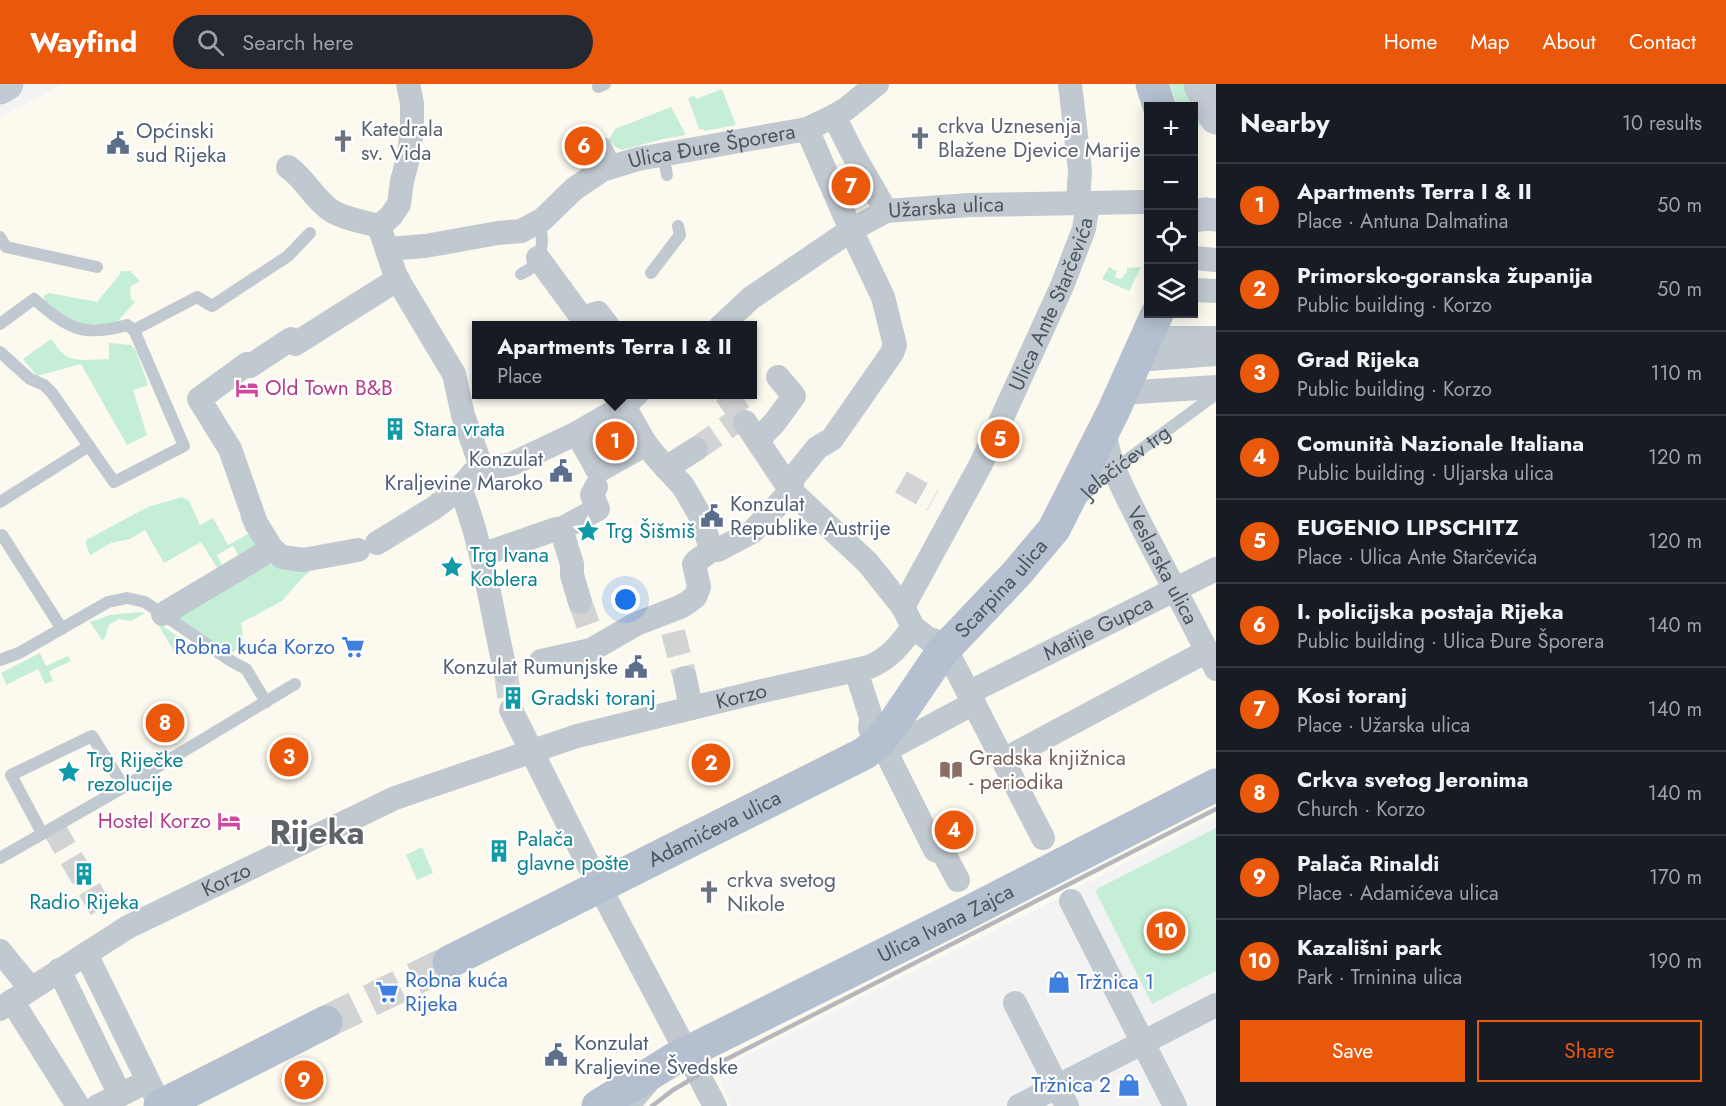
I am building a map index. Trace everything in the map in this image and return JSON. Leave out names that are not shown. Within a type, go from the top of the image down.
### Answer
[{"type":"main road","points":[[1152,84],[1157,102]]},
{"type":"main road","name":"Scarpina ulica","points":[[877,740],[896,720],[942,652],[1046,539],[1057,524],[1133,367]]},
{"type":"main road","name":"Adamićeva ulica","points":[[449,962],[592,870],[855,758],[868,751],[877,740]]},
{"type":"main road","name":"Ulica Ivana Zajca","points":[[598,1106],[680,1056],[963,915],[1216,785]]},
{"type":"main road","points":[[157,1093],[326,1022]]},
{"type":"street","points":[[0,88],[7,84]]},
{"type":"street","points":[[379,226],[391,216],[399,204],[412,127],[408,84]]},
{"type":"street","name":"Ulica Đure Šporera","points":[[387,249],[425,246],[521,231],[537,223],[582,182],[602,170],[610,155],[665,164],[807,129],[834,116],[877,84]]},
{"type":"street","name":"Ulica Ante Starčevića","points":[[925,629],[981,464],[1062,286],[1084,229],[1077,203],[1080,170],[1070,84]]},
{"type":"street","points":[[1200,84],[1216,118]]},
{"type":"street","points":[[834,116],[886,211]]},
{"type":"street","points":[[711,549],[718,550],[752,532],[791,491],[793,478],[817,448],[832,440],[892,353],[895,345],[883,297],[850,230],[807,129]]},
{"type":"street","points":[[288,167],[330,210],[379,226]]},
{"type":"street","points":[[1077,203],[1144,202]]},
{"type":"street","name":"Užarska ulica","points":[[726,321],[751,298],[850,230],[886,211],[970,205],[1077,203]]},
{"type":"street","points":[[1198,215],[1216,215]]},
{"type":"street","points":[[379,226],[397,278],[454,374],[463,415],[469,480],[466,502],[507,670]]},
{"type":"street","points":[[538,258],[582,318],[598,313],[604,321]]},
{"type":"street","points":[[1198,258],[1216,260]]},
{"type":"street","points":[[1198,275],[1216,277]]},
{"type":"street","points":[[397,278],[294,344],[291,339],[250,366],[247,364],[199,399],[230,449],[256,523],[272,549],[282,557],[303,560],[368,547],[434,508],[469,480],[512,464],[577,433],[631,400],[645,443],[683,486],[701,517],[711,549]]},
{"type":"street","points":[[1198,290],[1216,291]]},
{"type":"street","points":[[1198,305],[1216,306]]},
{"type":"street","points":[[1133,367],[1216,323]]},
{"type":"street","points":[[1133,367],[1216,338]]},
{"type":"street","points":[[1133,367],[1216,354]]},
{"type":"street","points":[[1133,367],[1216,371]]},
{"type":"street","points":[[1133,367],[1211,395]]},
{"type":"street","name":"Veslarska ulica","points":[[1133,367],[1106,444],[1116,470],[1174,591],[1211,660]]},
{"type":"street","points":[[778,377],[794,396],[775,422],[752,431],[791,491],[868,563],[925,629]]},
{"type":"street","points":[[487,553],[558,529],[598,509],[592,495],[596,478],[577,433]]},
{"type":"street","points":[[596,478],[645,443]]},
{"type":"street","points":[[666,468],[696,448]]},
{"type":"street","points":[[558,529],[572,564],[572,575],[580,602]]},
{"type":"street","points":[[163,614],[272,549]]},
{"type":"street","points":[[541,661],[591,650],[592,637],[636,624],[670,622],[680,607],[694,597],[699,587],[694,564],[711,549]]},
{"type":"street","name":"Matije Gupca","points":[[877,740],[977,697],[1216,569]]},
{"type":"street","name":"Korzo","points":[[14,1000],[128,927],[395,798],[577,736],[870,667],[884,660],[902,643],[925,629]]},
{"type":"street","points":[[956,659],[977,697],[1003,760],[1043,838]]},
{"type":"street","points":[[1003,760],[1211,660]]},
{"type":"street","points":[[856,671],[877,740],[888,756],[935,850],[943,852],[958,880]]},
{"type":"street","points":[[685,678],[691,708]]},
{"type":"street","points":[[512,710],[592,870],[680,1056],[715,1106]]},
{"type":"street","points":[[1071,901],[1174,1106]]},
{"type":"street","points":[[0,951],[14,1000],[78,1106]]},
{"type":"street","points":[[86,954],[157,1093],[120,1095],[98,1106]]},
{"type":"street","points":[[59,970],[120,1095]]},
{"type":"street","points":[[1015,1004],[1062,1096]]},
{"type":"street","points":[[1019,1106],[1062,1096],[1142,1043],[1216,1005]]},
{"type":"lane","points":[[521,274],[531,268],[538,258],[542,237],[537,223]]},
{"type":"lane","points":[[651,273],[680,235],[678,226]]},
{"type":"lane","points":[[134,330],[197,297],[212,306],[288,256],[310,233]]},
{"type":"lane","points":[[0,237],[6,247],[97,267]]},
{"type":"lane","points":[[0,324],[34,299],[63,322],[75,328],[100,332],[127,325],[134,330],[184,446],[114,482],[52,393],[44,385],[30,379],[0,352]]},
{"type":"lane","name":"Jelačićev trg","points":[[1046,539],[1067,520],[1089,489],[1211,395]]},
{"type":"lane","points":[[0,502],[89,446]]},
{"type":"lane","points":[[2,535],[62,629]]},
{"type":"lane","points":[[0,660],[19,653],[108,602],[127,598],[145,602],[246,669],[266,702]]},
{"type":"lane","points":[[0,858],[124,787],[295,684]]},
{"type":"lane","points":[[42,832],[11,775],[92,736],[124,787]]},
{"type":"lane","points":[[635,1106],[680,1056]]},
{"type":"shaded area","points":[[63,84],[1193,84],[1216,137],[1216,816],[717,1070],[731,1106],[0,1106],[0,117]]},
{"type":"green space","points":[[1170,84],[1187,84],[1195,102],[1176,102]]},
{"type":"green space","points":[[722,89],[736,125],[704,131],[699,129],[688,98],[694,95],[696,99]]},
{"type":"green space","points":[[671,107],[686,135],[622,150],[615,147],[609,139],[615,129]]},
{"type":"green space","points":[[1198,109],[1205,125],[1198,126]]},
{"type":"green space","points":[[1109,267],[1117,271],[1115,277],[1119,279],[1127,274],[1127,268],[1141,267],[1129,291],[1102,279]]},
{"type":"green space","points":[[121,271],[130,271],[140,281],[130,287],[131,299],[135,302],[117,322],[79,323],[51,308],[43,296],[49,293],[97,302]]},
{"type":"green space","points":[[51,339],[65,356],[83,360],[109,359],[109,343],[131,345],[136,351],[148,385],[133,390],[147,435],[127,445],[81,364],[37,376],[23,359]]},
{"type":"green space","points":[[182,497],[189,501],[200,525],[213,518],[228,545],[248,534],[240,518],[242,517],[261,547],[241,560],[233,546],[217,555],[224,570],[219,571],[201,542],[164,563],[145,530],[130,539],[111,543],[90,555],[86,540],[148,507]]},
{"type":"green space","points":[[319,564],[303,577],[282,601],[241,623],[244,645],[228,655],[169,615],[261,565]]},
{"type":"green space","points":[[145,613],[131,621],[119,619],[109,625],[105,638],[102,640],[90,622],[110,615]]},
{"type":"green space","points":[[156,621],[199,652],[187,650],[177,656]]},
{"type":"green space","points":[[40,653],[46,666],[68,656],[71,661],[49,671],[53,681],[45,684],[38,669],[7,686],[1,673]]},
{"type":"green space","points":[[1216,828],[1216,971],[1152,1004],[1095,890]]},
{"type":"green space","points":[[422,847],[433,873],[417,880],[406,855]]},
{"type":"tunnel","points":[[729,399],[745,422]]},
{"type":"tunnel","points":[[696,449],[742,417]]},
{"type":"tunnel","points":[[901,482],[933,500]]},
{"type":"tunnel","points":[[580,602],[589,627]]},
{"type":"tunnel","points":[[673,632],[685,678]]},
{"type":"tunnel","points":[[506,673],[511,710]]},
{"type":"tunnel","points":[[53,827],[101,909]]},
{"type":"tunnel","points":[[326,1022],[449,962]]},
{"type":"railway","points":[[652,1106],[673,1090],[719,1063],[1216,809]]},
{"type":"place","name":"crkva Uznesenja Blažene Djevice Marije","points":[[920,138]]},
{"type":"place","name":"Katedrala sv. Vida","points":[[343,141]]},
{"type":"place","name":"Općinski sud Rijeka","points":[[118,143]]},
{"type":"place","name":"I. policijska postaja Rijeka","points":[[584,146]]},
{"type":"place","name":"Kosi toranj","points":[[851,186]]},
{"type":"place","name":"Old Town B&B","points":[[247,388]]},
{"type":"place","name":"Stara vrata","points":[[395,429]]},
{"type":"place","name":"EUGENIO LIPSCHITZ","points":[[1000,439]]},
{"type":"place","name":"Apartments Terra I & II","points":[[615,441]]},
{"type":"place","name":"Konzulat Kraljevine Maroko","points":[[561,471]]},
{"type":"place","name":"Konzulat Republike Austrije","points":[[712,516]]},
{"type":"place","name":"Trg Šišmiš","points":[[588,531]]},
{"type":"place","name":"Trg Ivana Koblera","points":[[452,567]]},
{"type":"place","name":"Robna kuća Korzo","points":[[353,647]]},
{"type":"place","name":"Konzulat Rumunjske","points":[[636,667]]},
{"type":"place","name":"Gradski toranj","points":[[513,698]]},
{"type":"place","name":"Crkva svetog Jeronima","points":[[165,723]]},
{"type":"place","name":"Grad Rijeka","points":[[289,757]]},
{"type":"place","name":"Primorsko-goranska županija","points":[[711,763]]},
{"type":"place","name":"Gradska knjižnica - periodika","points":[[951,770]]},
{"type":"place","name":"Trg Riječke rezolucije","points":[[69,772]]},
{"type":"place","name":"Hostel Korzo","points":[[229,821]]},
{"type":"place","name":"Comunità Nazionale Italiana","points":[[954,830]]},
{"type":"place","name":"Palača glavne pošte","points":[[499,851]]},
{"type":"place","name":"Radio Rijeka","points":[[84,874]]},
{"type":"place","name":"crkva svetog Nikole","points":[[709,892]]},
{"type":"place","name":"Kazališni park","points":[[1166,931]]},
{"type":"place","name":"Tržnica 1","points":[[1059,982]]},
{"type":"place","name":"Robna kuća Rijeka","points":[[387,992]]},
{"type":"place","name":"Konzulat Kraljevine Švedske","points":[[556,1055]]},
{"type":"place","name":"Palača Rinaldi","points":[[304,1080]]},
{"type":"place","name":"Tržnica 2","points":[[1129,1085]]},
{"type":"district","name":"Rijeka","points":[[317,832]]}]
